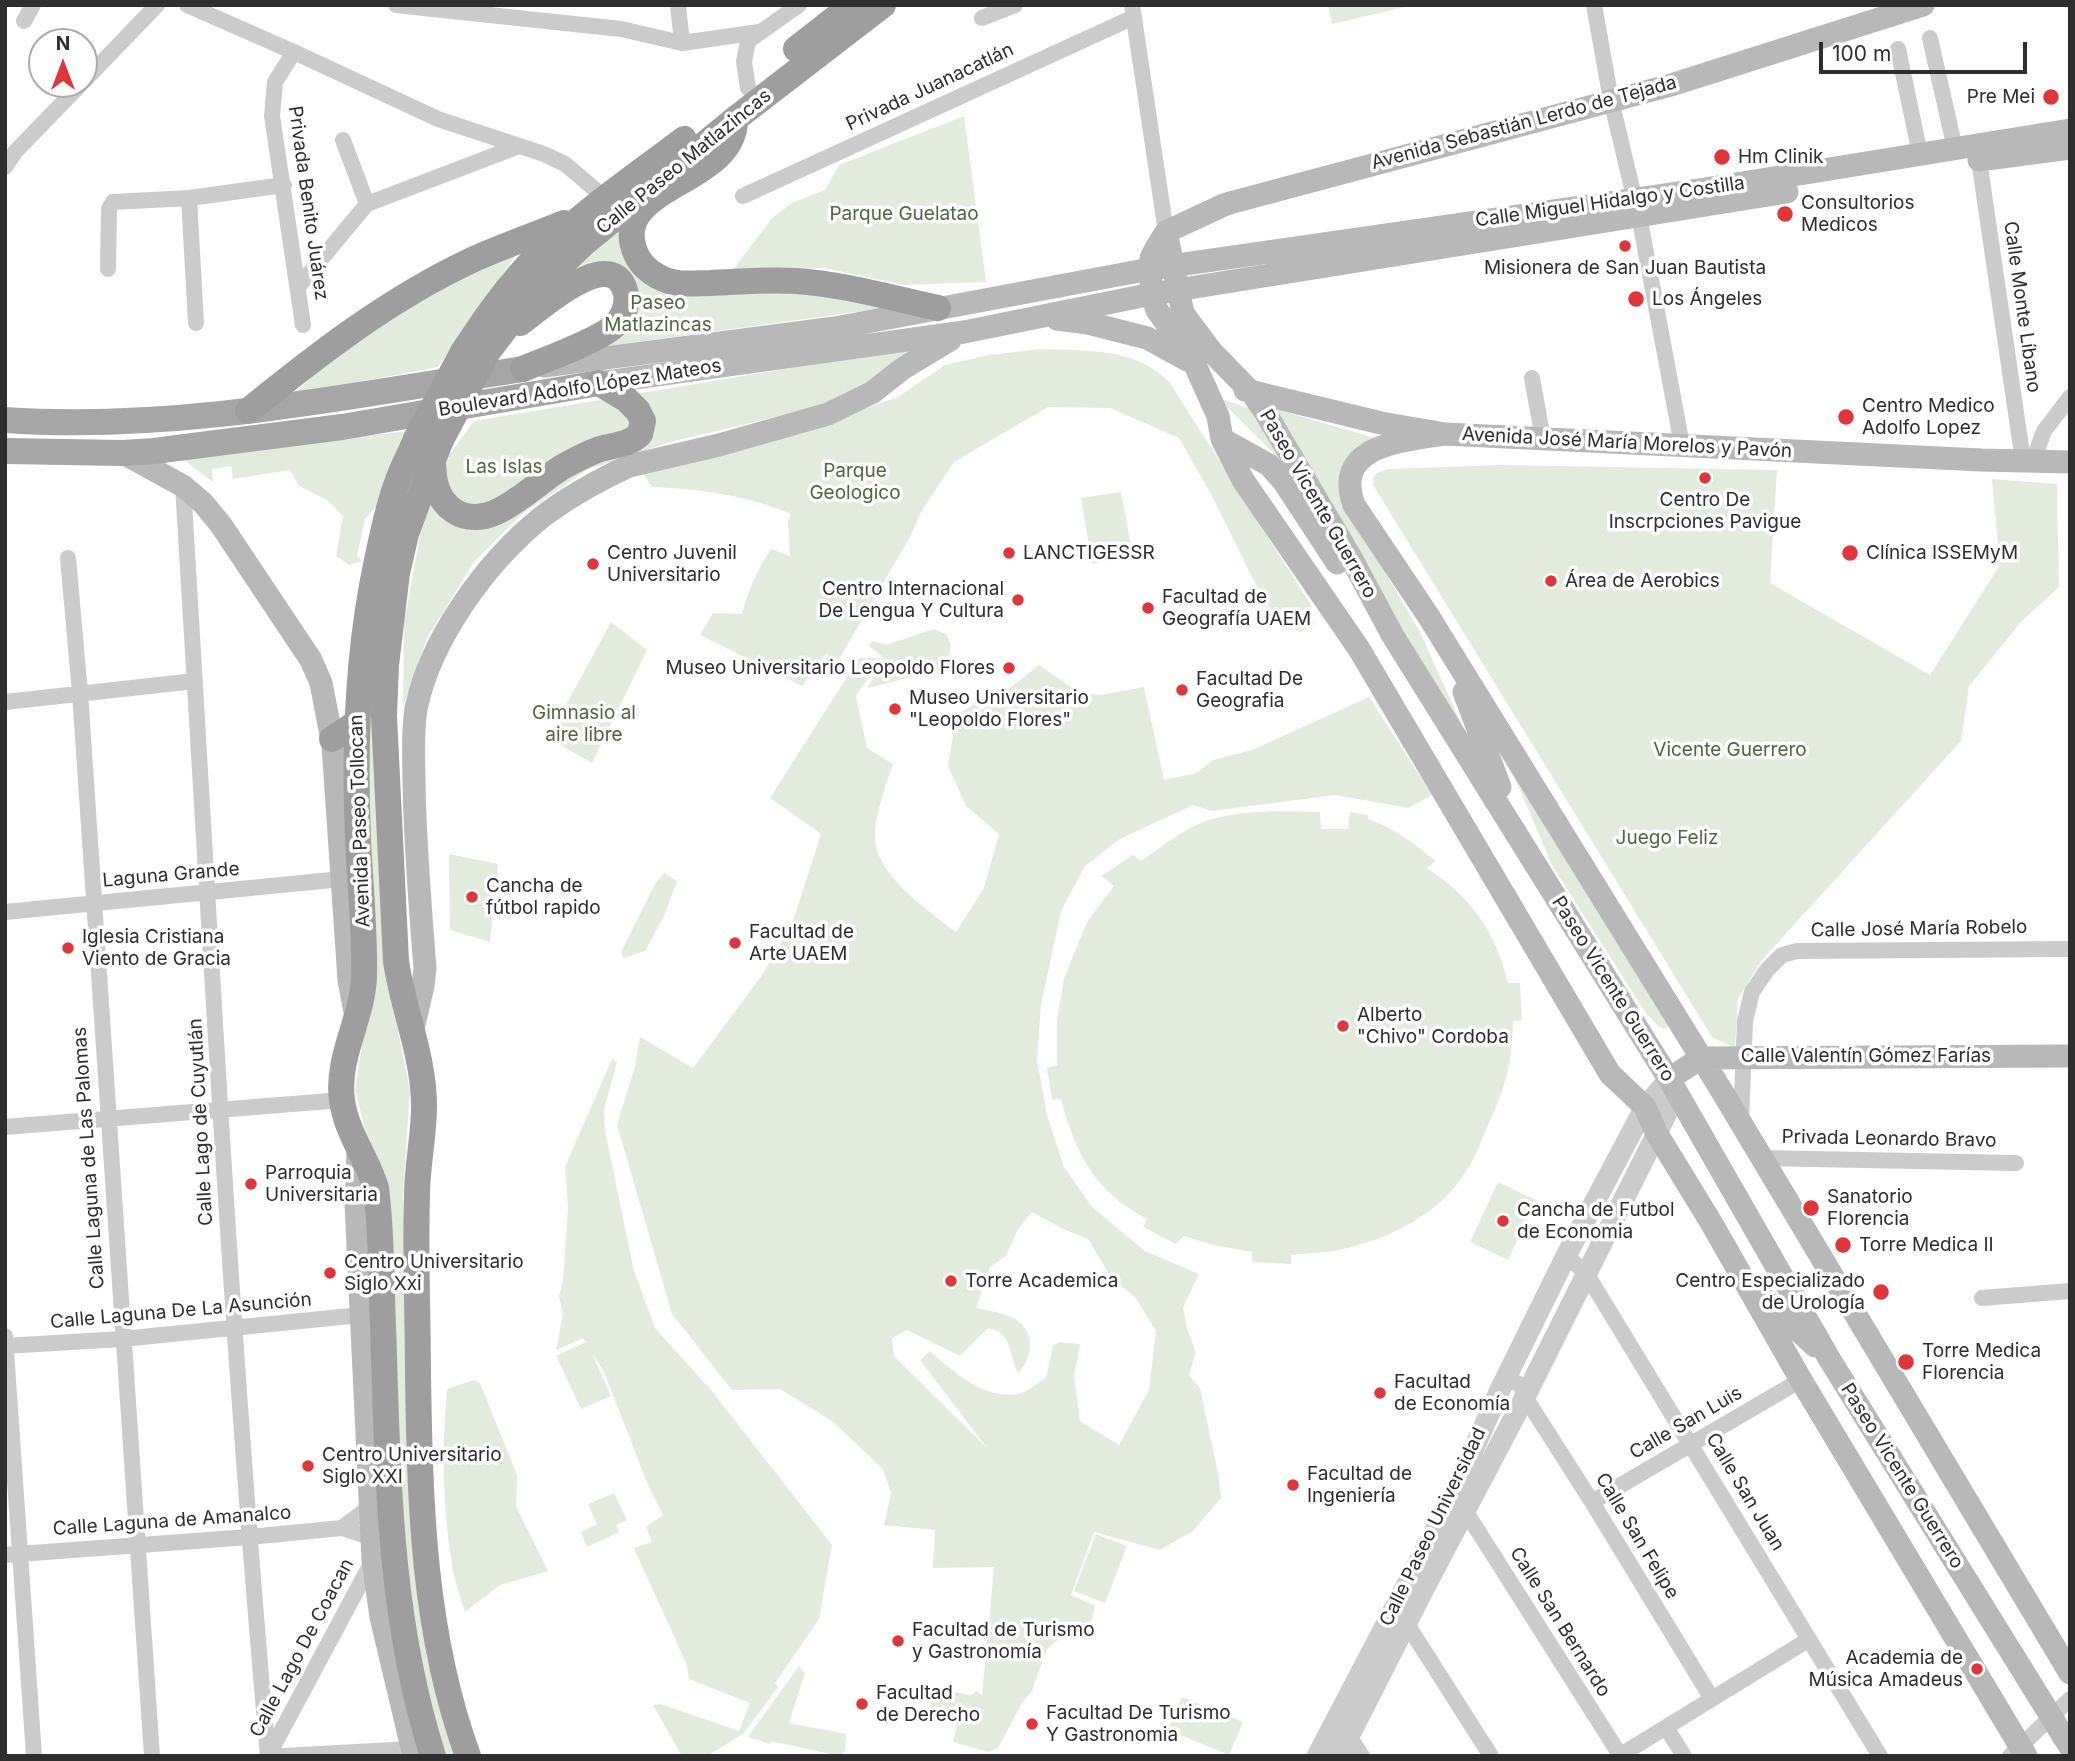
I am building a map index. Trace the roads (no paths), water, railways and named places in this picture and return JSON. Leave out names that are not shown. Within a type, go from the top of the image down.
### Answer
[{"type":"highway","name":"Calle Paseo Matlazincas","points":[[582,216],[852,5]]},
{"type":"highway","name":"Calle Paseo Matlazincas","points":[[484,347],[534,291],[582,245],[684,171],[711,164],[724,151],[732,135],[735,119],[883,5]]},
{"type":"highway","points":[[684,171],[645,204],[636,218],[634,249],[642,264],[655,275],[682,284],[794,280],[937,308]]},
{"type":"highway","points":[[248,411],[379,312],[424,285],[470,261],[582,216]]},
{"type":"highway","name":"Avenida Paseo Tollocan","points":[[419,1753],[418,1706],[392,1624],[391,1529],[377,1202],[372,1175],[358,1150],[342,1100],[342,1068],[357,1022],[364,972],[356,723],[369,599],[396,484],[429,446],[484,347],[484,321],[536,257],[582,216]]},
{"type":"highway","points":[[484,347],[584,278],[599,274],[612,276],[624,288],[626,306],[614,326],[523,369]]},
{"type":"highway","points":[[429,446],[438,493],[449,506],[469,517],[497,512],[556,470],[592,453],[622,444],[640,434],[643,421],[635,406],[599,383]]},
{"type":"highway","name":"Avenida Paseo Tollocan","points":[[429,446],[397,573],[386,665],[384,716],[396,961],[400,988],[419,1055],[425,1106],[417,1193],[419,1482],[429,1602],[450,1700],[468,1756]]},
{"type":"highway","points":[[332,739],[356,723]]},
{"type":"main road","name":"Avenida Sebastián Lerdo de Tejada","points":[[1166,232],[1226,204],[1671,85],[1923,5]]},
{"type":"main road","name":"Calle Miguel Hidalgo y Costilla","points":[[1152,294],[1920,154],[2070,130]]},
{"type":"main road","name":"Calle Miguel Hidalgo y Costilla","points":[[1150,269],[2070,148]]},
{"type":"main road","name":"Paseo Vicente Guerrero","points":[[1166,232],[1183,313],[1199,335],[1252,393],[1350,556],[1393,636],[1673,1086],[1830,1360],[2070,1747]]},
{"type":"main road","points":[[1150,269],[1151,258],[1166,232]]},
{"type":"main road","name":"Paseo Vicente Guerrero","points":[[1150,269],[1152,294],[1157,310],[1195,365],[1218,416],[1222,439],[1243,480],[1359,649],[1610,1074],[1645,1107],[1657,1134],[2019,1752]]},
{"type":"main road","name":"Boulevard Adolfo López Mateos","points":[[5,421],[118,423],[248,411],[523,369],[821,330],[1150,269]]},
{"type":"main road","points":[[1199,335],[1197,320],[1203,301],[1211,289],[1223,282]]},
{"type":"main road","name":"Boulevard Adolfo López Mateos","points":[[5,451],[123,453],[342,427],[599,383],[964,332],[1152,294]]},
{"type":"main road","points":[[1040,317],[1088,323],[1147,338],[1195,365]]},
{"type":"main road","points":[[413,1029],[425,968],[415,845],[416,709],[436,654],[471,593],[495,563],[543,517],[615,472],[629,466],[719,445],[828,414],[873,392],[902,369],[964,332]]},
{"type":"main road","name":"Avenida José María Morelos y Pavón","points":[[1195,365],[1252,393],[1381,423],[1445,434],[2070,462]]},
{"type":"main road","name":"Paseo Vicente Guerrero","points":[[1445,434],[1374,449],[1352,467],[1349,490],[1354,505],[1453,655],[1701,1058],[2070,1673]]},
{"type":"main road","points":[[1222,439],[1269,465],[1284,482],[1371,619],[1379,628],[1393,636]]},
{"type":"main road","points":[[123,453],[183,486],[203,503],[221,525],[311,660],[321,683],[332,739],[349,980],[357,1022]]},
{"type":"main road","points":[[1453,655],[1479,734],[1521,843]]},
{"type":"main road","name":"Calle Valentín Gómez Farías","points":[[1701,1058],[2070,1056]]},
{"type":"main road","points":[[1673,1086],[1701,1058]]},
{"type":"main road","name":"Avenida Paseo Tollocan","points":[[358,1150],[355,1181],[372,1549],[392,1624]]},
{"type":"main road","name":"Avenida Paseo Tollocan","points":[[421,1151],[427,1212],[428,1472],[435,1558],[451,1650],[477,1756]]},
{"type":"main road","points":[[1746,1283],[1830,1360]]},
{"type":"street","points":[[24,21],[33,5]]},
{"type":"street","points":[[98,66],[157,5]]},
{"type":"street","points":[[187,5],[438,119],[544,154],[565,164],[604,197]]},
{"type":"street","points":[[396,5],[555,13],[682,43],[759,32]]},
{"type":"street","points":[[678,5],[682,43]]},
{"type":"street","points":[[748,88],[744,62],[748,41],[799,5]]},
{"type":"street","points":[[982,18],[1015,5]]},
{"type":"street","points":[[1594,5],[1611,100],[1637,207],[1682,445]]},
{"type":"street","points":[[1133,11],[1166,232]]},
{"type":"street","name":"Privada Juanacatlán","points":[[743,196],[1133,11]]},
{"type":"street","points":[[1930,38],[1955,149]]},
{"type":"street","points":[[1898,49],[1920,154]]},
{"type":"street","name":"Privada Benito Juárez","points":[[294,52],[275,82],[272,97],[276,145],[303,325]]},
{"type":"street","points":[[5,167],[10,152],[66,98]]},
{"type":"street","points":[[343,141],[367,204]]},
{"type":"street","points":[[298,287],[367,204],[519,146]]},
{"type":"street","name":"Calle Monte Líbano","points":[[1979,160],[2028,461]]},
{"type":"street","points":[[108,269],[109,209],[113,202],[189,198],[284,185]]},
{"type":"street","points":[[189,198],[196,323]]},
{"type":"street","points":[[1532,378],[1543,439]]},
{"type":"street","points":[[2028,461],[2044,430],[2070,397]]},
{"type":"street","name":"Calle Lago de Cuyutlán","points":[[183,486],[234,1329],[248,1537],[268,1756]]},
{"type":"street","name":"Calle Laguna de Las Palomas","points":[[68,558],[152,1756]]},
{"type":"street","points":[[5,702],[195,681]]},
{"type":"street","name":"Laguna Grande","points":[[5,912],[342,879]]},
{"type":"street","name":"Calle José María Robelo","points":[[1741,1125],[1745,1021],[1752,992],[1767,970],[1782,955],[1789,952],[2070,949]]},
{"type":"street","name":"Calle Paseo Universidad","points":[[1339,1756],[1407,1624],[1458,1507],[1503,1385],[1566,1256],[1645,1107],[1673,1086]]},
{"type":"street","name":"Calle Paseo Universidad","points":[[1317,1756],[1458,1507],[1525,1397],[1657,1134],[1673,1086]]},
{"type":"street","points":[[5,1127],[342,1100]]},
{"type":"street","name":"Privada Leonardo Bravo","points":[[1762,1158],[2016,1163]]},
{"type":"street","name":"Calle San Juan","points":[[1566,1256],[1586,1273],[1880,1756]]},
{"type":"street","points":[[1982,1298],[2070,1291]]},
{"type":"street","name":"Calle Laguna De La Asunción","points":[[6,1346],[122,1339],[361,1315]]},
{"type":"street","points":[[5,1336],[12,1554],[34,1756]]},
{"type":"street","name":"Calle San Luis","points":[[1592,1502],[1801,1380]]},
{"type":"street","points":[[1503,1385],[1514,1398],[1525,1397]]},
{"type":"street","name":"Calle San Felipe","points":[[1525,1397],[1712,1699]]},
{"type":"street","points":[[342,1528],[370,1507]]},
{"type":"street","name":"Calle San Bernardo","points":[[1458,1507],[1619,1756]]},
{"type":"street","name":"Calle Laguna de Amanalco","points":[[12,1554],[342,1528],[372,1549]]},
{"type":"street","name":"Calle Lago De Coacan","points":[[268,1756],[372,1549]]},
{"type":"street","points":[[1407,1624],[1491,1756]]},
{"type":"street","points":[[1619,1756],[1808,1640]]},
{"type":"street","points":[[2019,1752],[2070,1699]]},
{"type":"street","points":[[1666,1727],[1684,1756]]},
{"type":"street","points":[[1349,1736],[1362,1756]]},
{"type":"street","points":[[282,1756],[419,1753]]},
{"type":"place","name":"Pre Mei","points":[[2051,97]]},
{"type":"place","name":"Hm Clinik","points":[[1722,157]]},
{"type":"place","name":"Consultorios Medicos","points":[[1785,214]]},
{"type":"place","name":"Misionera de San Juan Bautista","points":[[1625,246]]},
{"type":"place","name":"Los Ángeles","points":[[1636,299]]},
{"type":"place","name":"Centro Medico Adolfo Lopez","points":[[1846,417]]},
{"type":"place","name":"Centro De Inscrpciones Pavigue","points":[[1705,478]]},
{"type":"place","name":"LANCTIGESSR","points":[[1009,553]]},
{"type":"place","name":"Clínica ISSEMyM","points":[[1850,553]]},
{"type":"place","name":"Centro Juvenil Universitario","points":[[593,564]]},
{"type":"place","name":"Área de Aerobics","points":[[1551,581]]},
{"type":"place","name":"Centro Internacional De Lengua Y Cultura","points":[[1018,600]]},
{"type":"place","name":"Facultad de Geografía UAEM","points":[[1148,608]]},
{"type":"place","name":"Museo Universitario Leopoldo Flores","points":[[1009,668]]},
{"type":"place","name":"Facultad De Geografia","points":[[1182,690]]},
{"type":"place","name":"Museo Universitario \"Leopoldo Flores\"","points":[[895,709]]},
{"type":"place","name":"Cancha de fútbol rapido","points":[[472,897]]},
{"type":"place","name":"Facultad de Arte UAEM","points":[[735,943]]},
{"type":"place","name":"Iglesia Cristiana Viento de Gracia","points":[[68,948]]},
{"type":"place","name":"Alberto \"Chivo\" Cordoba","points":[[1343,1026]]},
{"type":"place","name":"Parroquia Universitaria","points":[[251,1184]]},
{"type":"place","name":"Sanatorio Florencia","points":[[1811,1208]]},
{"type":"place","name":"Cancha de Futbol de Economia","points":[[1503,1221]]},
{"type":"place","name":"Torre Medica II","points":[[1843,1245]]},
{"type":"place","name":"Centro Universitario Siglo Xxi","points":[[330,1273]]},
{"type":"place","name":"Torre Academica","points":[[951,1281]]},
{"type":"place","name":"Centro Especializado de Urología","points":[[1881,1292]]},
{"type":"place","name":"Torre Medica Florencia","points":[[1906,1362]]},
{"type":"place","name":"Facultad de Economía","points":[[1380,1393]]},
{"type":"place","name":"Centro Universitario Siglo XXI","points":[[308,1466]]},
{"type":"place","name":"Facultad de Ingeniería","points":[[1293,1485]]},
{"type":"place","name":"Facultad de Turismo y Gastronomía","points":[[898,1641]]},
{"type":"place","name":"Academia de Música Amadeus","points":[[1977,1669]]},
{"type":"place","name":"Facultad de Derecho","points":[[862,1704]]},
{"type":"place","name":"Facultad De Turismo Y Gastronomia","points":[[1032,1724]]},
{"type":"park label","name":"Parque Guelatao","points":[[904,214]]},
{"type":"park label","name":"Paseo Matlazincas","points":[[658,314]]},
{"type":"park label","name":"Las Islas","points":[[504,467]]},
{"type":"park label","name":"Parque Geologico","points":[[855,482]]},
{"type":"park label","name":"Gimnasio al aire libre","points":[[584,724]]},
{"type":"park label","name":"Vicente Guerrero","points":[[1730,750]]},
{"type":"park label","name":"Juego Feliz","points":[[1667,838]]}]
